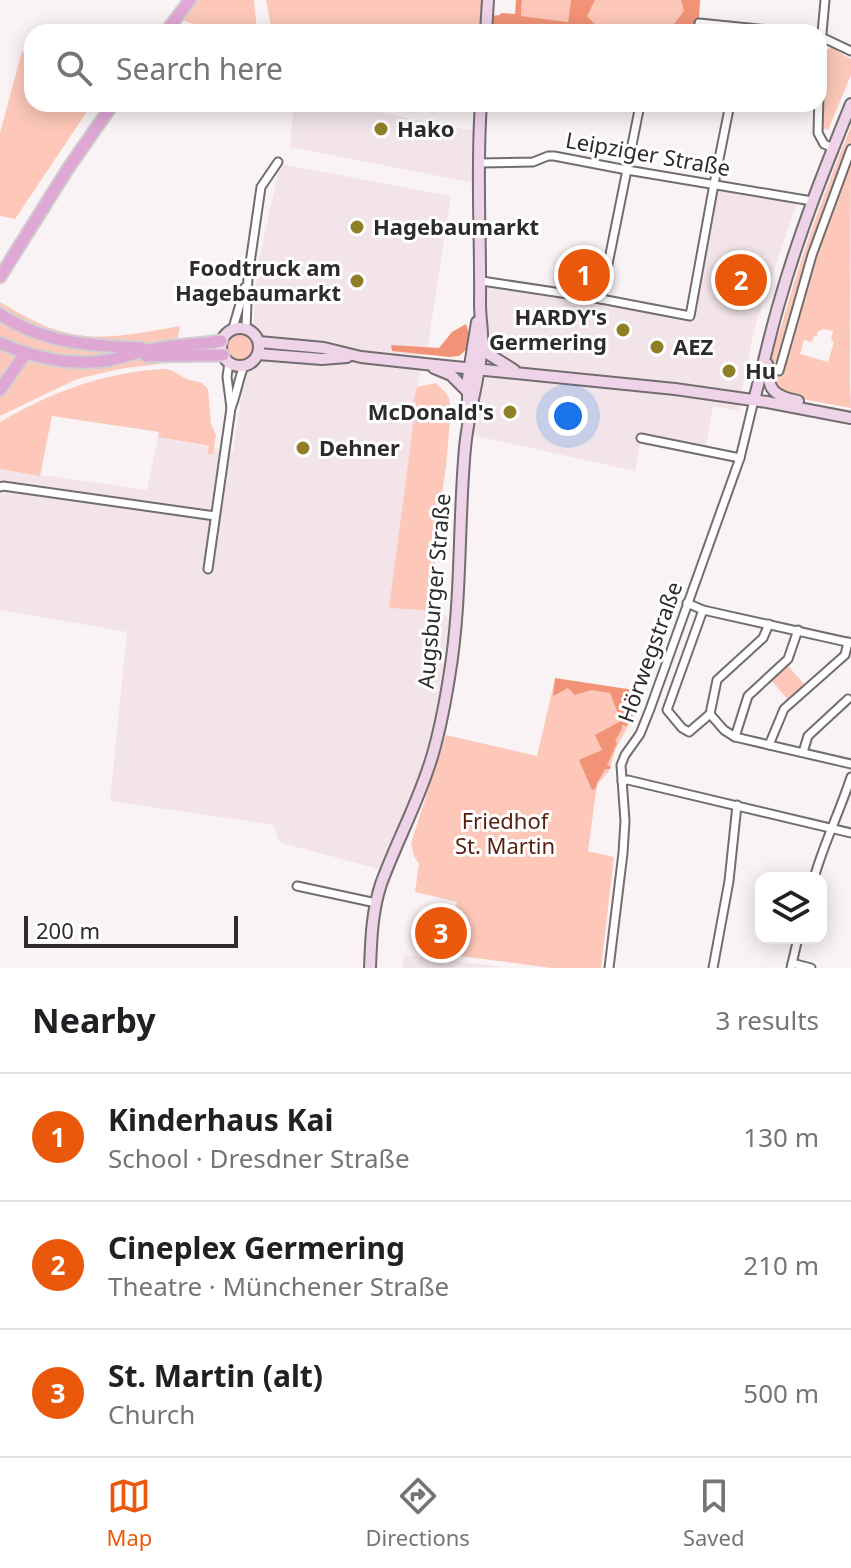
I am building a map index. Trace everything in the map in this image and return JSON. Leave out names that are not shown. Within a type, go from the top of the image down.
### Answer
[{"type":"main road","points":[[172,24],[190,0]]},
{"type":"main road","points":[[0,287],[0,279],[69,167],[107,112]]},
{"type":"main road","points":[[0,314],[67,342],[154,348],[221,341]]},
{"type":"main road","points":[[0,343],[25,354],[84,363],[107,361],[154,348]]},
{"type":"main road","points":[[0,390],[25,354]]},
{"type":"main road","points":[[129,355],[226,359]]},
{"type":"street","points":[[486,24],[488,0]]},
{"type":"street","points":[[822,24],[825,0]]},
{"type":"street","points":[[699,23],[705,24]]},
{"type":"street","points":[[827,40],[851,51]]},
{"type":"street","points":[[754,400],[783,289],[812,201],[851,104]]},
{"type":"street","points":[[474,368],[482,281],[478,163],[481,112]]},
{"type":"street","points":[[601,299],[639,112]]},
{"type":"street","points":[[482,281],[690,316],[728,112]]},
{"type":"street","points":[[818,112],[818,133],[824,144],[833,148]]},
{"type":"street","points":[[779,371],[817,242],[851,149]]},
{"type":"street","name":"Leipziger Straße","points":[[478,163],[533,162],[551,155],[812,201]]},
{"type":"street","points":[[246,328],[248,277],[261,187],[278,162]]},
{"type":"street","points":[[233,328],[248,277]]},
{"type":"street","points":[[474,368],[482,344],[480,305]]},
{"type":"street","points":[[226,359],[235,365],[250,363],[258,354],[259,342],[254,333],[246,328],[233,328],[221,341],[231,408]]},
{"type":"street","points":[[259,342],[324,348],[361,357],[675,389],[851,418]]},
{"type":"street","points":[[482,344],[490,355],[516,372]]},
{"type":"street","points":[[766,350],[767,378],[774,393],[785,399],[851,411]]},
{"type":"street","points":[[258,354],[322,359],[361,357]]},
{"type":"street","points":[[425,364],[451,375],[466,390]]},
{"type":"street","points":[[208,569],[231,408],[244,366]]},
{"type":"street","name":"Augsburger Straße","points":[[469,415],[466,390],[474,368]]},
{"type":"street","name":"Augsburger Straße","points":[[370,968],[371,937],[381,885],[428,771],[445,701],[455,637],[462,495],[474,368]]},
{"type":"street","name":"Hörwegstraße","points":[[609,968],[623,853],[625,814],[622,761],[640,734],[740,458],[754,400]]},
{"type":"street","points":[[641,438],[740,458]]},
{"type":"street","points":[[0,487],[215,516]]},
{"type":"street","points":[[687,603],[703,610],[849,643],[845,655],[784,709],[769,745]]},
{"type":"street","points":[[703,610],[667,710],[689,732],[710,714],[717,680],[765,636],[769,624]]},
{"type":"street","points":[[735,737],[748,696],[788,659],[798,630]]},
{"type":"street","points":[[803,752],[808,736],[848,699]]},
{"type":"street","points":[[710,714],[735,737],[851,764]]},
{"type":"street","points":[[816,872],[851,777]]},
{"type":"street","points":[[622,781],[851,833]]},
{"type":"street","points":[[713,968],[729,881],[737,805]]},
{"type":"street","points":[[297,886],[376,903]]},
{"type":"street","points":[[796,944],[791,966],[811,968]]},
{"type":"shaded area","points":[[516,0],[522,0],[521,16],[568,22],[571,0],[595,0],[587,16],[595,24],[492,24],[492,16],[515,14]]},
{"type":"shaded area","points":[[681,0],[700,0],[698,24],[674,24],[684,11]]},
{"type":"shaded area","points":[[293,112],[376,112],[475,131],[474,183],[290,147]]},
{"type":"shaded area","points":[[280,164],[451,196],[429,338],[413,402],[416,403],[390,608],[436,611],[452,620],[438,714],[423,769],[382,870],[279,842],[274,825],[110,801],[127,632],[0,610],[0,469],[147,490],[158,437],[233,452],[254,313],[258,264]]},
{"type":"shaded area","points":[[718,188],[797,203],[756,323],[739,411],[713,406],[705,451],[641,439],[635,471],[467,434],[484,281],[693,319]]},
{"type":"shaded area","points":[[571,258],[603,264],[596,290],[565,286]]},
{"type":"shaded area","points":[[466,324],[470,336],[468,348],[459,356],[392,351],[391,345],[439,348],[452,332]]},
{"type":"shaded area","points":[[555,678],[634,690],[631,705],[636,710],[628,717],[627,726],[622,725],[607,765],[610,769],[605,769],[592,790],[579,760],[602,750],[595,735],[621,721],[610,693],[591,690],[575,695],[568,688],[553,696]]},
{"type":"shaded area","points":[[404,955],[505,967],[402,968]]},
{"type":"green space","points":[[194,0],[254,0],[256,24],[194,24],[182,18]]},
{"type":"green space","points":[[266,0],[485,0],[484,24],[270,24]]},
{"type":"green space","points":[[522,0],[571,0],[568,22],[521,16]]},
{"type":"green space","points":[[585,0],[700,0],[698,24],[579,24]]},
{"type":"green space","points":[[832,48],[851,59],[851,75],[828,130],[822,128],[822,112],[827,112],[828,49]]},
{"type":"green space","points":[[22,51],[24,112],[87,112],[15,219],[0,216],[0,133]]},
{"type":"green space","points":[[851,126],[851,408],[786,396],[772,379],[771,364],[815,221]],"holes":[[[822,329],[833,331],[831,340],[834,342],[828,362],[800,354],[804,340],[812,342]]]},
{"type":"green space","points":[[0,302],[42,324],[82,336],[124,335],[180,326],[173,362],[119,369],[77,379],[0,416]]},
{"type":"green space","points":[[240,331],[246,332],[254,340],[254,352],[246,360],[240,361],[234,360],[226,352],[225,346],[226,340],[234,332]]},
{"type":"green space","points":[[167,369],[200,382],[208,389],[211,424],[216,435],[213,454],[208,454],[209,446],[158,437],[159,432],[52,416],[40,476],[0,469],[0,422],[39,401],[80,385],[123,374]]},
{"type":"green space","points":[[436,383],[449,398],[451,411],[435,569],[436,611],[389,608],[416,403],[413,402],[417,387]]},
{"type":"green space","points":[[788,666],[805,685],[788,700],[771,680]]},
{"type":"green space","name":"Friedhof St. Martin","points":[[555,679],[635,696],[631,705],[638,708],[616,748],[609,771],[597,785],[588,851],[614,857],[601,968],[552,968],[445,954],[457,902],[415,892],[419,864],[411,843],[446,735],[537,756]]},
{"type":"place","name":"Hako","points":[[381,129]]},
{"type":"place","name":"Hagebaumarkt","points":[[357,227]]},
{"type":"place","name":"Kinderhaus Kai","points":[[584,275]]},
{"type":"place","name":"Cineplex Germering","points":[[741,280]]},
{"type":"place","name":"Foodtruck am Hagebaumarkt","points":[[357,281]]},
{"type":"place","name":"HARDY's Germering","points":[[623,330]]},
{"type":"place","name":"AEZ","points":[[657,347]]},
{"type":"place","name":"Hu","points":[[729,371]]},
{"type":"place","name":"McDonald's","points":[[510,412]]},
{"type":"place","name":"Dehner","points":[[303,448]]},
{"type":"place","name":"St. Martin (alt)","points":[[441,933]]}]
